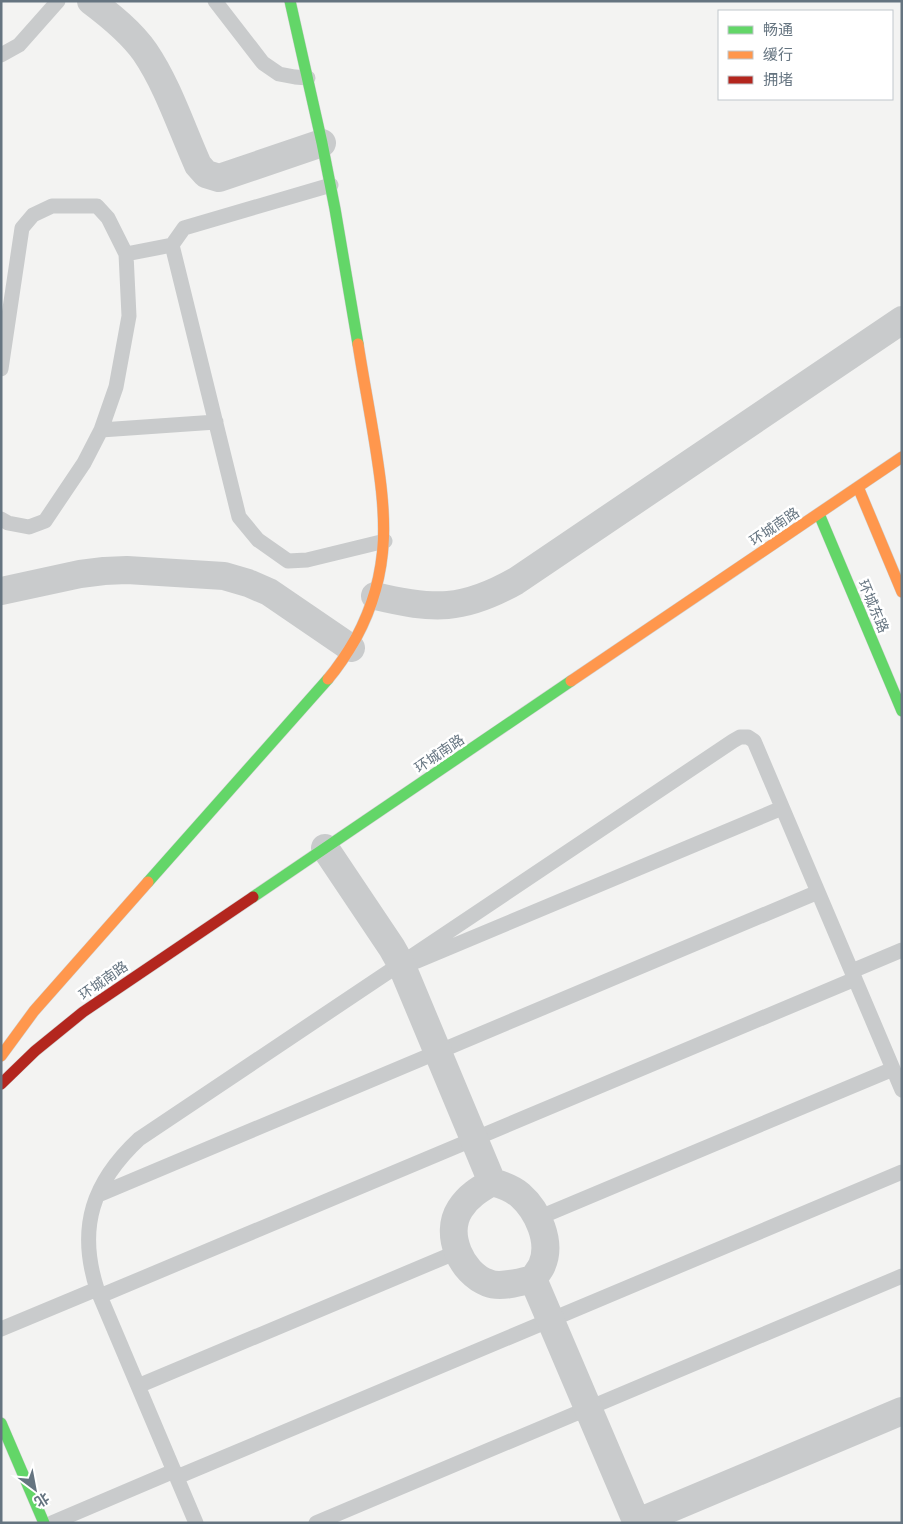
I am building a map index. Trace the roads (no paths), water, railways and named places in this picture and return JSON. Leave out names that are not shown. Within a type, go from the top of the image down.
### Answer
[{"type":"main road","points":[[1,1056],[34,1011],[335,671],[351,648],[375,596],[382,569],[385,541],[382,486],[331,185],[290,1]]},
{"type":"main road","name":"环城南路","points":[[1,1084],[43,1044],[96,1003],[902,457]]},
{"type":"main road","points":[[858,487],[902,592]]},
{"type":"main road","name":"环城东路","points":[[819,514],[902,710]]},
{"type":"main road","points":[[66,992],[64,985],[65,977],[69,971]]},
{"type":"main road","points":[[76,1003],[90,1005],[96,1003]]},
{"type":"main road","points":[[1,1423],[44,1523]]},
{"type":"street","points":[[91,1],[126,30],[144,51],[162,81],[198,165],[206,174],[220,178],[322,143]]},
{"type":"street","points":[[375,596],[408,604],[443,606],[481,598],[499,591],[902,320]]},
{"type":"street","points":[[1,591],[80,574],[104,571],[127,570],[224,576],[269,592],[351,648]]},
{"type":"street","points":[[325,848],[392,948],[492,1182]]},
{"type":"street","points":[[492,1182],[507,1186],[520,1194],[538,1218],[543,1233],[545,1249],[542,1265],[534,1279],[511,1284],[488,1284],[469,1271],[458,1252],[454,1230],[459,1210],[474,1193],[492,1182]]},
{"type":"street","points":[[534,1279],[636,1523],[902,1411]]},
{"type":"lane","points":[[1,55],[19,45],[58,1]]},
{"type":"lane","points":[[215,1],[263,63],[279,74],[308,78]]},
{"type":"lane","points":[[126,254],[172,245],[184,228],[331,185]]},
{"type":"lane","points":[[1,369],[22,228],[33,214],[52,206],[97,206],[108,218],[126,254],[129,316],[116,387],[101,430],[84,463],[46,521],[29,527],[8,523],[1,519]]},
{"type":"lane","points":[[172,245],[240,517],[258,540],[288,561],[307,560],[385,541]]},
{"type":"lane","points":[[101,430],[216,422]]},
{"type":"lane","points":[[196,1523],[91,1272],[88,1253],[88,1233],[91,1213],[109,1172],[123,1154],[139,1139],[401,966],[740,737],[748,737],[754,741],[902,1090]]},
{"type":"lane","points":[[401,966],[782,808]]},
{"type":"lane","points":[[98,1195],[818,892]]},
{"type":"lane","points":[[1,1329],[98,1292],[474,1138],[853,975],[902,950]]},
{"type":"lane","points":[[538,1218],[893,1069]]},
{"type":"lane","points":[[52,1523],[551,1320],[902,1172]]},
{"type":"lane","points":[[138,1386],[458,1252]]},
{"type":"lane","points":[[316,1523],[902,1276]]}]
